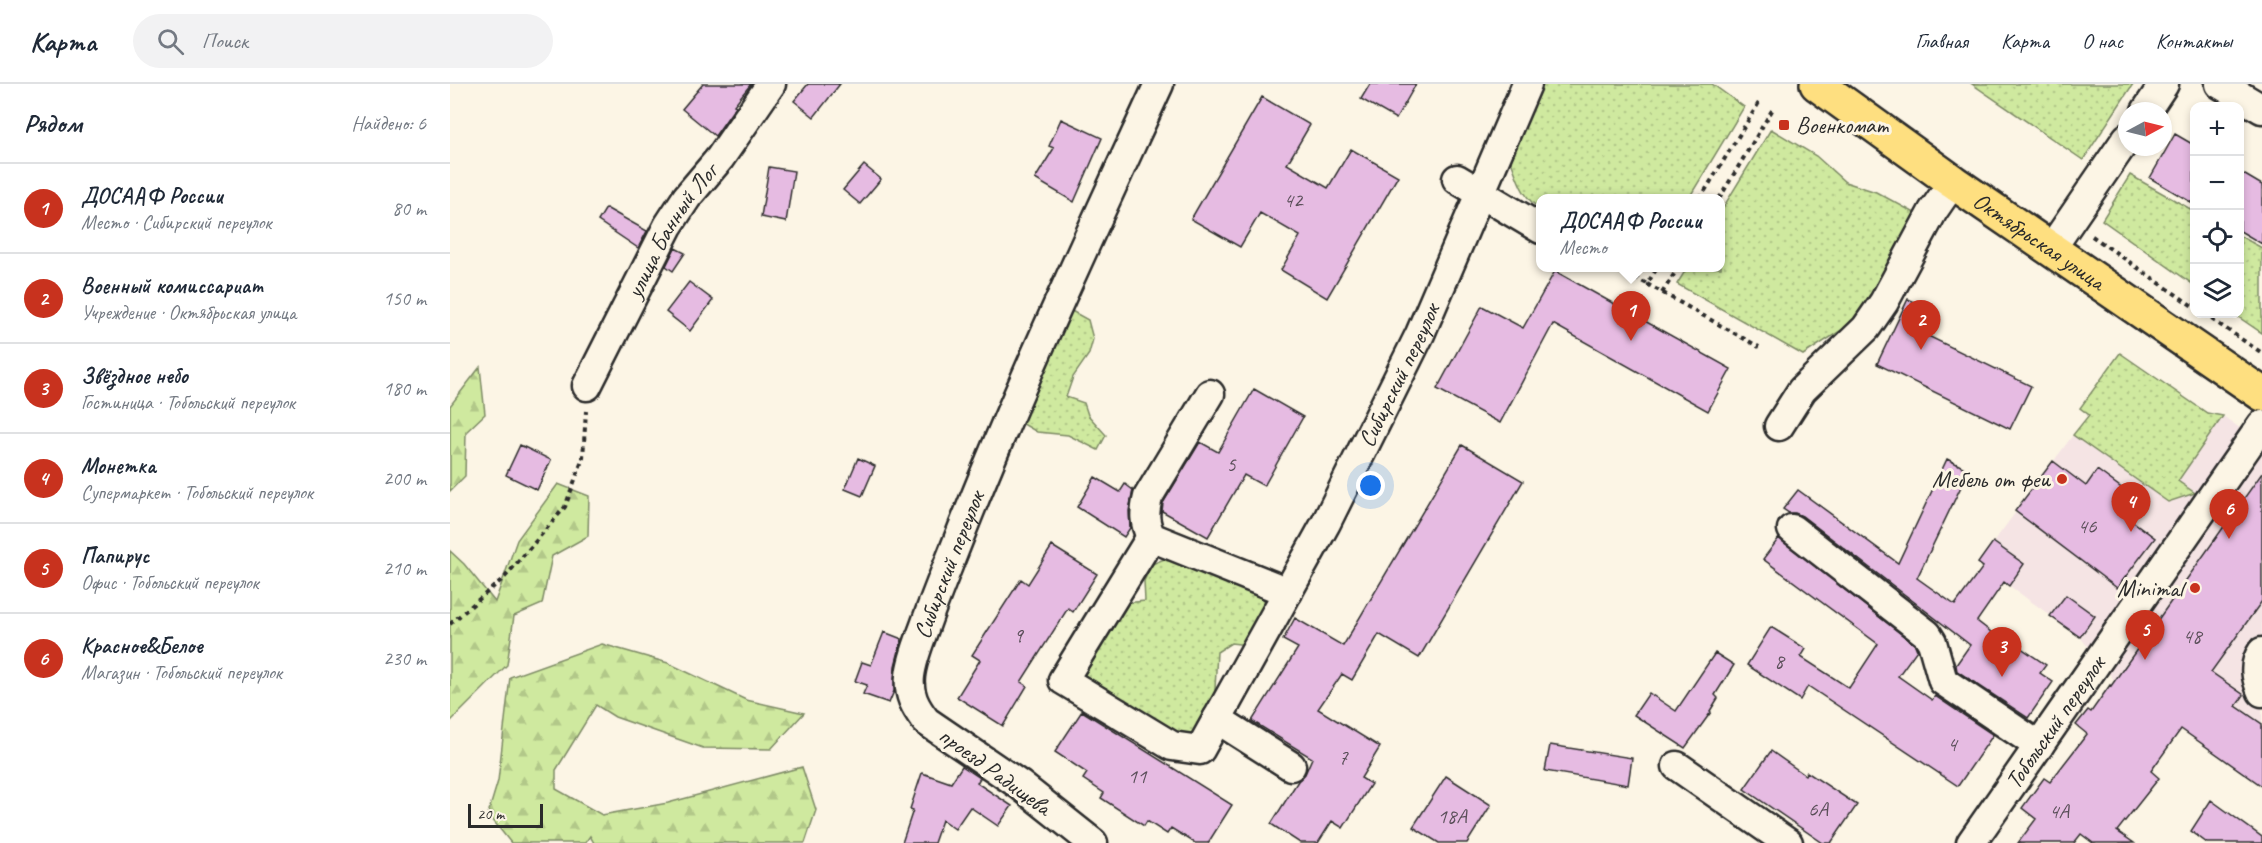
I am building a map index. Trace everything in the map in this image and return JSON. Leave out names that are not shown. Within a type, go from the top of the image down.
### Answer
[{"type":"main road","name":"Октябрьская улица","points":[[1817,84],[1953,182],[2262,394]]},
{"type":"street","name":"улица Банный Лог","points":[[587,386],[668,226],[687,197],[720,158],[771,84]]},
{"type":"street","name":"Сибирский переулок","points":[[909,689],[913,657],[992,456],[1057,305],[1159,84]]},
{"type":"street","name":"Сибирский переулок","points":[[1151,537],[1063,680],[1172,746],[1200,750],[1326,523],[1420,334],[1468,186],[1527,84]]},
{"type":"street","points":[[2152,102],[2164,84]]},
{"type":"street","points":[[2220,84],[2262,110]]},
{"type":"street","points":[[2051,249],[2118,151]]},
{"type":"street","points":[[1779,426],[1802,390],[1866,328],[1884,302],[1933,211],[1953,182]]},
{"type":"street","points":[[1468,186],[1536,227]]},
{"type":"street","points":[[1210,394],[1148,497],[1144,512],[1146,525],[1151,537],[1288,592]]},
{"type":"street","name":"Тобольский переулок","points":[[1971,843],[2262,425]]},
{"type":"street","points":[[1792,529],[1927,634],[1932,642],[1943,681],[2039,746]]},
{"type":"street","points":[[2262,652],[2256,669],[2257,681],[2262,692]]},
{"type":"street","name":"проезд Радищева","points":[[909,689],[915,706],[926,721],[1020,785],[1093,843]]},
{"type":"street","points":[[1217,719],[1291,766]]},
{"type":"street","points":[[1677,766],[1788,843]]},
{"type":"path","points":[[1702,194],[1760,101]]},
{"type":"path","points":[[1721,194],[1774,107]]},
{"type":"path","points":[[2084,231],[2190,304]]},
{"type":"path","points":[[1627,272],[1759,347]]},
{"type":"path","points":[[1647,284],[1654,272]]},
{"type":"path","points":[[1662,293],[1675,272]]},
{"type":"path","points":[[2210,318],[2262,353]]},
{"type":"path","points":[[450,624],[505,577],[565,507],[583,458],[587,386]]},
{"type":"shaded area","points":[[2223,416],[2262,444],[2262,786],[2115,681],[2080,637],[1978,563],[2073,435],[2168,502],[2194,493],[2178,481]]},
{"type":"green space","points":[[1543,84],[1712,84],[1744,107],[1691,194],[1536,194],[1536,206],[1525,193],[1509,156]]},
{"type":"green space","points":[[1972,84],[2133,84],[2121,102],[2118,102],[2118,107],[2083,160]]},
{"type":"green space","points":[[1771,129],[1816,156],[1845,182],[1876,192],[1915,213],[1864,311],[1854,322],[1803,355],[1677,284],[1684,272],[1725,272],[1725,204]]},
{"type":"green space","points":[[2130,175],[2190,209],[2190,282],[2102,220]]},
{"type":"green space","points":[[2244,238],[2262,248],[2262,333],[2240,318],[2244,318]]},
{"type":"green space","points":[[1068,309],[1088,320],[1093,339],[1089,354],[1073,377],[1066,397],[1084,403],[1088,415],[1106,435],[1098,450],[1068,435],[1037,432],[1018,421],[1047,368]]},
{"type":"green space","points":[[2120,353],[2207,413],[2223,416],[2178,481],[2195,493],[2168,502],[2073,435],[2089,415],[2080,408]]},
{"type":"green space","points":[[480,367],[485,414],[466,432],[465,476],[450,491],[450,406]]},
{"type":"green space","points":[[558,484],[589,496],[588,536],[552,556],[542,604],[514,616],[507,665],[450,722],[450,551],[464,564],[495,602],[517,540]]},
{"type":"green space","points":[[1169,557],[1262,596],[1267,607],[1247,645],[1231,643],[1217,652],[1214,708],[1197,741],[1181,742],[1083,682],[1078,669],[1125,603],[1145,601],[1144,581],[1152,564]]},
{"type":"green space","points":[[602,644],[668,663],[746,700],[804,713],[771,749],[703,748],[615,717],[596,705],[556,770],[556,789],[602,815],[668,803],[802,767],[816,810],[805,843],[594,843],[590,836],[585,843],[511,843],[488,814],[498,781],[510,677]]},
{"type":"building","points":[[703,84],[751,84],[734,105],[736,106],[715,136],[682,109]]},
{"type":"building","points":[[808,84],[840,84],[814,117],[794,101]]},
{"type":"building","points":[[1370,84],[1416,84],[1396,119],[1361,99]]},
{"type":"building","points":[[1262,97],[1310,125],[1287,164],[1328,188],[1351,149],[1398,176],[1327,298],[1281,270],[1300,236],[1260,213],[1240,247],[1191,219]]},
{"type":"building","points":[[1061,119],[1102,138],[1074,202],[1035,179],[1054,148],[1049,146]]},
{"type":"building","points":[[2175,134],[2190,143],[2190,202],[2150,178],[2162,156],[2172,156],[2172,139]]},
{"type":"building","points":[[864,165],[881,179],[860,204],[843,190]]},
{"type":"building","points":[[769,167],[794,171],[786,222],[761,217]]},
{"type":"building","points":[[2244,174],[2262,185],[2262,244],[2244,233]]},
{"type":"building","points":[[606,208],[647,231],[638,248],[598,221]]},
{"type":"building","points":[[675,248],[685,253],[673,271],[666,266]]},
{"type":"building","points":[[1554,272],[1557,272],[1731,369],[1708,411],[1553,324],[1500,423],[1437,389],[1482,306],[1523,328]]},
{"type":"building","points":[[689,282],[713,300],[690,331],[666,312]]},
{"type":"building","points":[[1908,299],[1939,313],[1928,336],[2031,386],[2010,429],[1877,364]]},
{"type":"building","points":[[1254,389],[1303,417],[1264,486],[1244,475],[1208,537],[1162,511],[1163,503],[1200,442],[1218,452]]},
{"type":"building","points":[[520,445],[551,460],[537,490],[506,475]]},
{"type":"building","points":[[1462,445],[1523,481],[1419,658],[1379,634],[1352,680],[1342,674],[1318,709],[1380,747],[1361,778],[1371,784],[1343,828],[1332,821],[1318,843],[1300,843],[1271,824],[1298,781],[1305,774],[1312,758],[1252,721],[1298,648],[1283,640],[1295,618],[1343,646]]},
{"type":"building","points":[[858,458],[875,466],[862,496],[845,489]]},
{"type":"building","points":[[1947,459],[1969,470],[1917,578],[1955,605],[1983,567],[1978,563],[1993,542],[2024,564],[2009,586],[2004,582],[1977,621],[2008,645],[2011,641],[2046,665],[2040,673],[2053,682],[2028,718],[1957,671],[1956,665],[1970,645],[1802,516],[1783,509],[1798,490],[1898,563]]},
{"type":"building","points":[[2053,461],[2086,486],[2097,470],[2135,498],[2123,514],[2155,538],[2117,588],[2015,511]]},
{"type":"building","points":[[2262,473],[2262,601],[2211,672],[2244,695],[2236,706],[2262,724],[2262,786],[2181,729],[2151,771],[2159,778],[2117,831],[2134,843],[2093,843],[2081,834],[2074,843],[2018,843],[2036,819],[2022,808],[2044,778],[2050,782],[2087,734],[2076,725],[2088,710],[2091,712],[2111,686]]},
{"type":"building","points":[[1095,477],[1120,492],[1125,484],[1133,490],[1129,511],[1130,528],[1124,537],[1077,507]]},
{"type":"building","points":[[1779,538],[1915,645],[1917,650],[1898,676],[1932,700],[1935,696],[1993,735],[1958,786],[1808,686],[1800,700],[1747,665],[1771,627],[1806,649],[1801,657],[1849,688],[1878,644],[1763,559]]},
{"type":"building","points":[[1052,546],[1097,574],[1073,612],[1068,608],[1021,682],[1027,686],[1003,726],[957,697],[980,660],[972,655],[1021,579],[1028,584]]},
{"type":"building","points":[[2066,595],[2095,616],[2080,637],[2050,616]]},
{"type":"building","points":[[884,632],[902,639],[895,666],[894,691],[889,703],[863,694],[867,685],[855,681],[862,662],[871,665]]},
{"type":"building","points":[[1715,653],[1734,665],[1715,695],[1718,698],[1711,712],[1685,748],[1634,715],[1649,693],[1676,711]]},
{"type":"building","points":[[1082,711],[1232,805],[1208,843],[1195,843],[1171,828],[1167,834],[1147,821],[1144,826],[1101,798],[1104,793],[1083,779],[1087,773],[1055,752]]},
{"type":"building","points":[[1550,745],[1632,758],[1628,785],[1545,771]]},
{"type":"building","points":[[1771,751],[1805,775],[1807,772],[1857,805],[1831,843],[1823,843],[1744,789]]},
{"type":"building","points":[[962,766],[980,778],[977,783],[1012,806],[998,826],[970,807],[955,829],[942,820],[934,843],[902,843],[922,773],[951,783]]},
{"type":"building","points":[[1446,776],[1491,805],[1467,843],[1439,843],[1413,827]]},
{"type":"building","points":[[2211,800],[2262,837],[2262,843],[2207,843],[2191,831]]},
{"type":"place","name":"Военкомат","points":[[1784,125]]},
{"type":"place","name":"ДОСААФ России","points":[[1631,341]]},
{"type":"place","name":"Военный комиссариат","points":[[1921,350]]},
{"type":"place","name":"Мебель от феи","points":[[2062,479]]},
{"type":"place","name":"Монетка","points":[[2131,532]]},
{"type":"place","name":"Красное&Белое","points":[[2229,539]]},
{"type":"place","name":"Minimal","points":[[2195,588]]},
{"type":"place","name":"Папирус","points":[[2145,660]]},
{"type":"place","name":"Звёздное небо","points":[[2002,677]]}]
